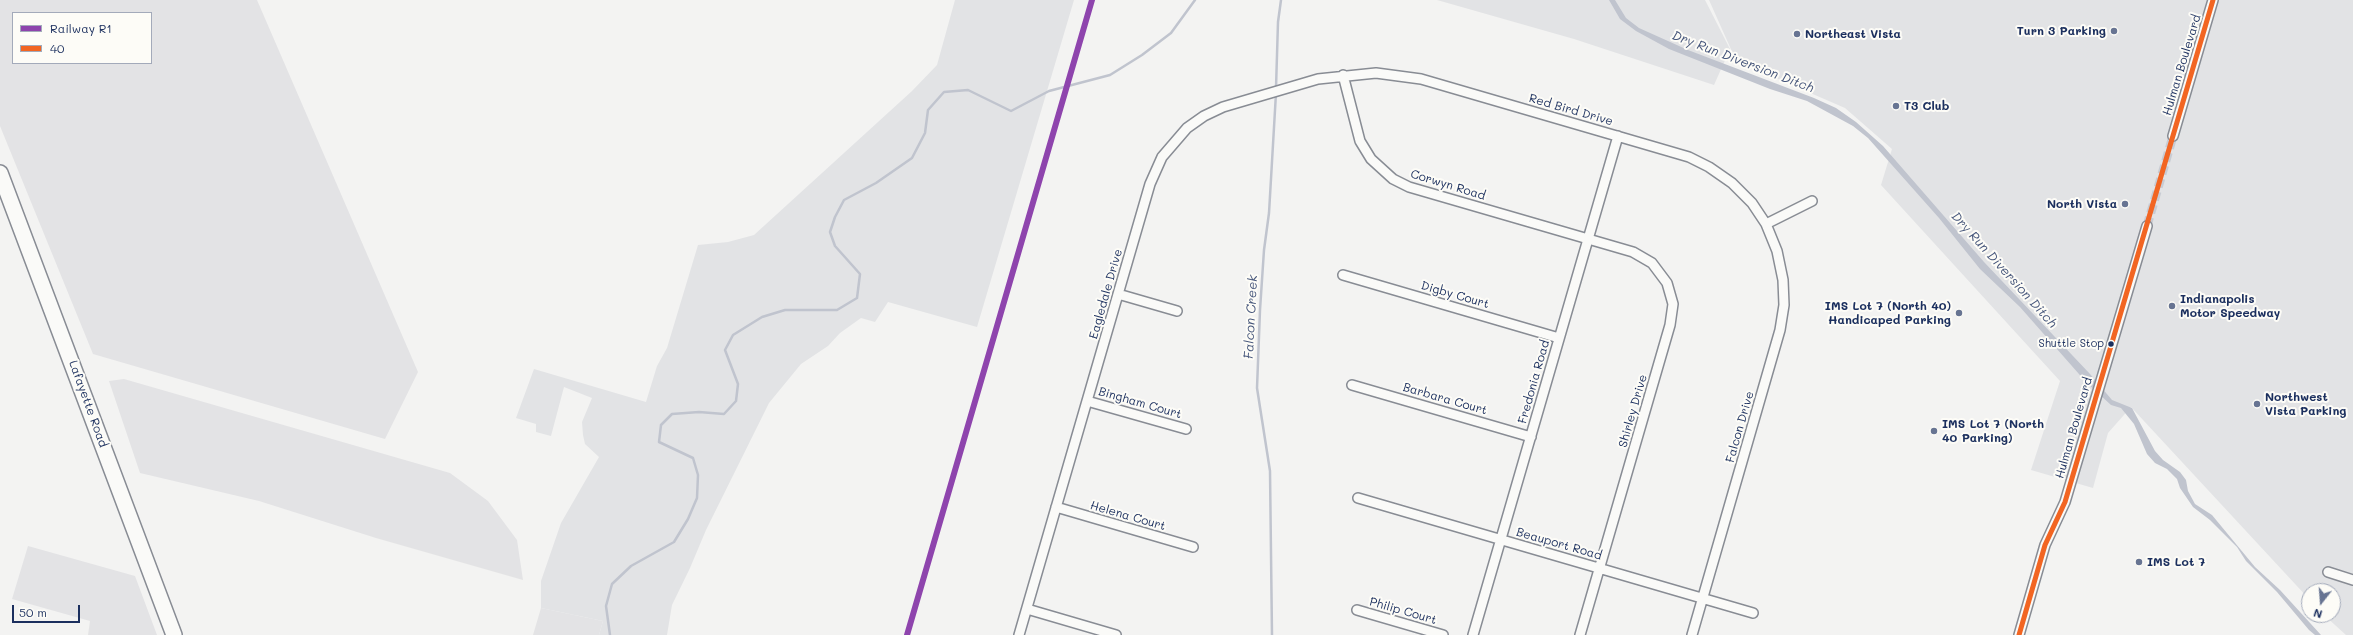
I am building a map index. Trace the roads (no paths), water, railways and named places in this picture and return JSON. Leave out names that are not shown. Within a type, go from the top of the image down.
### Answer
[{"type":"main road","name":"Lafayette Road","points":[[0,173],[174,635]]},
{"type":"street","name":"Hulman Boulevard","points":[[2173,136],[2213,0]]},
{"type":"street","name":"Red Bird Drive","points":[[1343,76],[1376,74],[1421,79],[1685,156],[1709,167],[1742,191],[1766,224]]},
{"type":"street","name":"Eagledale Drive","points":[[1019,635],[1151,180],[1166,150],[1187,128],[1204,116],[1318,79],[1343,76]]},
{"type":"street","name":"Corwyn Road","points":[[1343,76],[1354,125],[1360,141],[1371,159],[1393,179],[1413,188],[1588,240]]},
{"type":"street","name":"Fredonia Road","points":[[1473,635],[1618,136]]},
{"type":"street","points":[[1766,224],[1812,201]]},
{"type":"street","name":"Falcon Drive","points":[[1692,635],[1783,318],[1784,296],[1782,272],[1776,247],[1766,224]]},
{"type":"street","name":"Hulman Boulevard","points":[[2019,635],[2045,545],[2065,502],[2147,226]]},
{"type":"street","name":"Shirley Drive","points":[[1580,635],[1668,332],[1673,308],[1667,283],[1652,263],[1633,252],[1588,240]]},
{"type":"street","name":"Digby Court","points":[[1343,275],[1559,338]]},
{"type":"street","points":[[1118,294],[1177,311]]},
{"type":"street","name":"Barbara Court","points":[[1352,385],[1530,437]]},
{"type":"street","name":"Bingham Court","points":[[1087,401],[1186,429]]},
{"type":"street","name":"Beauport Road","points":[[1358,498],[1753,613]]},
{"type":"street","name":"Helena Court","points":[[1056,507],[1193,547]]},
{"type":"street","points":[[2328,572],[2353,580]]},
{"type":"street","points":[[1027,609],[1116,635]]},
{"type":"street","name":"Philip Court","points":[[1357,610],[1443,635]]},
{"type":"waterway","points":[[610,635],[606,606],[612,584],[631,566],[674,542],[688,519],[697,498],[698,475],[693,458],[659,442],[661,425],[672,414],[699,412],[724,414],[736,401],[738,384],[725,350],[733,335],[762,317],[785,310],[837,310],[857,298],[860,274],[835,246],[830,232],[835,217],[844,200],[876,183],[912,158],[925,133],[928,110],[944,92],[968,90],[1011,111],[1049,91],[1110,75],[1142,55],[1171,33],[1195,0]]},
{"type":"waterway","name":"Falcon Creek","points":[[1276,88],[1278,22],[1281,0]]},
{"type":"waterway","name":"Falcon Creek","points":[[1272,635],[1270,471],[1257,388],[1260,310],[1264,250],[1269,213],[1276,93]]},
{"type":"tunnel","points":[[2147,226],[2173,136]]},
{"type":"rail line","name":"R1","points":[[907,635],[1092,0]]},
{"type":"place","name":"Turn 3 Parking","points":[[2114,31]]},
{"type":"place","name":"Northeast Vista","points":[[1797,34]]},
{"type":"place","name":"T3 Club","points":[[1896,106]]},
{"type":"place","name":"North Vista","points":[[2125,204]]},
{"type":"place","name":"Indianapolis Motor Speedway","points":[[2172,306]]},
{"type":"place","name":"IMS Lot 7 (North 40) Handicaped Parking","points":[[1959,313]]},
{"type":"place","name":"Shuttle Stop","points":[[2111,344]]},
{"type":"place","name":"Northwest Vista Parking","points":[[2257,404]]},
{"type":"place","name":"IMS Lot 7 (North 40 Parking)","points":[[1934,431]]},
{"type":"place","name":"IMS Lot 7","points":[[2139,562]]},
{"type":"water label","name":"Dry Run Diversion Ditch","points":[[1743,62]]},
{"type":"water label","name":"Dry Run Diversion Ditch","points":[[2004,270]]}]
